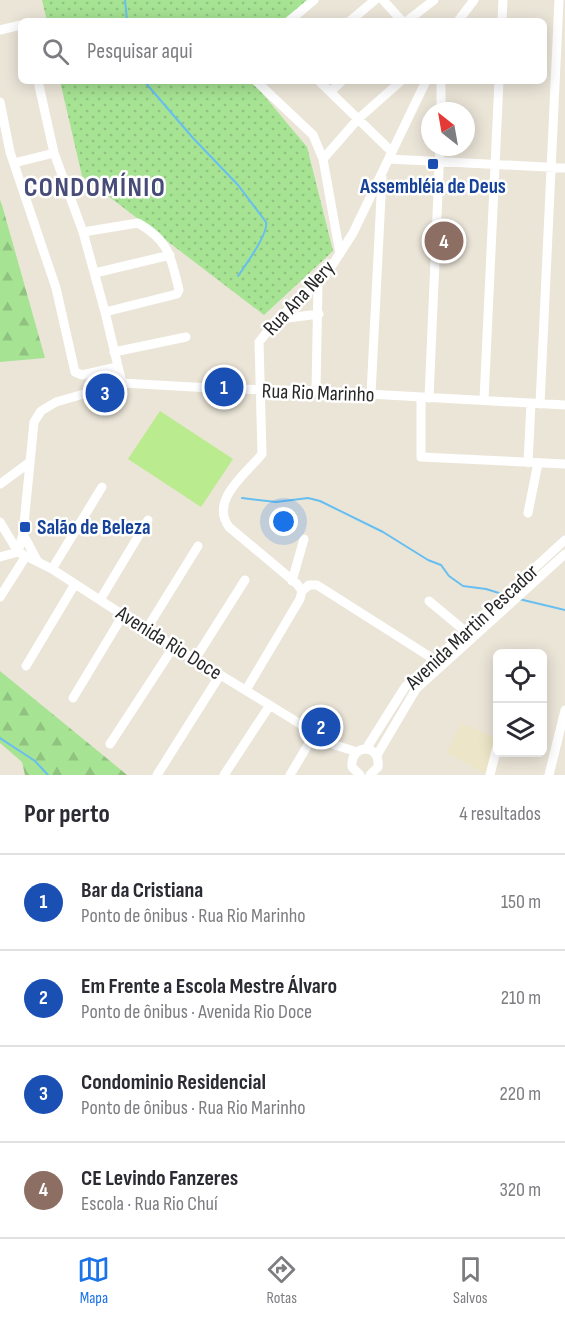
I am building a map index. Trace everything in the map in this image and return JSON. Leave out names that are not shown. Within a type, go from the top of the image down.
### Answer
[{"type":"street","points":[[293,18],[314,0]]},
{"type":"street","points":[[354,18],[375,0]]},
{"type":"street","points":[[383,0],[399,18]]},
{"type":"street","points":[[411,18],[434,0]]},
{"type":"street","points":[[460,18],[474,0]]},
{"type":"street","points":[[502,18],[504,0]]},
{"type":"street","points":[[528,513],[551,167],[559,0]]},
{"type":"street","points":[[0,30],[18,26]]},
{"type":"street","points":[[39,84],[54,153],[83,232],[122,383]]},
{"type":"street","points":[[259,84],[313,135],[323,163],[340,255]]},
{"type":"street","points":[[322,84],[390,155],[439,161],[565,168]]},
{"type":"street","points":[[330,92],[339,84]]},
{"type":"street","points":[[323,163],[358,119],[398,84]]},
{"type":"street","name":"Rua Ana Nery","points":[[292,580],[229,527],[224,519],[226,498],[262,454],[258,345],[260,339],[318,283],[340,255],[353,233],[422,84]]},
{"type":"street","points":[[441,84],[441,102]]},
{"type":"street","points":[[484,400],[499,84]]},
{"type":"street","points":[[554,94],[565,94]]},
{"type":"street","points":[[0,102],[14,164],[50,267],[75,372],[82,375],[117,367]]},
{"type":"street","points":[[14,164],[54,153]]},
{"type":"street","points":[[439,156],[421,457],[565,464]]},
{"type":"street","points":[[371,394],[382,171]]},
{"type":"street","points":[[83,232],[138,223],[164,243],[170,255],[179,290],[177,294],[105,312]]},
{"type":"street","points":[[95,273],[170,255]]},
{"type":"street","points":[[316,391],[318,283]]},
{"type":"street","points":[[280,319],[319,314]]},
{"type":"street","points":[[114,352],[186,337]]},
{"type":"street","name":"Rua Rio Marinho","points":[[0,597],[22,554],[34,422],[41,411],[66,398],[122,383],[565,405]]},
{"type":"street","points":[[0,484],[30,462]]},
{"type":"street","points":[[52,569],[102,487]]},
{"type":"street","points":[[100,600],[148,520]]},
{"type":"street","points":[[0,522],[22,554],[0,557]]},
{"type":"street","points":[[23,534],[38,562]]},
{"type":"street","points":[[302,591],[292,580],[304,539]]},
{"type":"street","name":"Avenida Martin Pescador","points":[[352,762],[405,687],[565,540]]},
{"type":"street","points":[[146,630],[198,546]]},
{"type":"street","name":"Avenida Rio Doce","points":[[22,554],[52,569],[146,630],[335,745],[352,762]]},
{"type":"street","name":"Avenida Martin Pescador","points":[[377,755],[416,689],[565,554]]},
{"type":"street","points":[[195,659],[245,580]]},
{"type":"street","points":[[26,666],[75,584]]},
{"type":"street","points":[[246,690],[300,599],[302,591],[309,585],[317,585],[435,660]]},
{"type":"street","points":[[429,600],[465,631]]},
{"type":"street","points":[[73,698],[123,615]]},
{"type":"street","points":[[110,744],[174,646]]},
{"type":"street","points":[[157,775],[220,675]]},
{"type":"street","points":[[224,775],[270,705]]},
{"type":"street","points":[[549,775],[565,710]]},
{"type":"street","points":[[290,775],[315,733]]},
{"type":"street","name":"Avenida Rio Doce","points":[[335,745],[371,750],[377,755]]},
{"type":"street","points":[[377,755],[375,773],[387,775]]},
{"type":"street","points":[[490,775],[494,757]]},
{"type":"street","points":[[352,762],[356,774]]},
{"type":"shaded area","points":[[461,723],[493,737],[493,752],[488,775],[447,753]]},
{"type":"green space","points":[[42,0],[308,0],[287,18],[46,18]]},
{"type":"green space","points":[[61,84],[254,84],[307,147],[333,251],[264,315],[82,176]]},
{"type":"green space","points":[[0,200],[2,205],[45,358],[0,362]]},
{"type":"green space","points":[[160,411],[233,459],[201,507],[128,459]]},
{"type":"green space","points":[[0,671],[127,775],[25,775],[22,762],[0,743]]},
{"type":"waterway","points":[[125,0],[127,18]]},
{"type":"waterway","points":[[147,84],[193,138],[238,185],[266,222],[264,234],[238,276]]},
{"type":"waterway","points":[[242,498],[276,502],[308,498],[320,501],[383,532],[428,560],[441,565],[449,576],[463,586],[499,593]]},
{"type":"waterway","points":[[519,599],[565,610]]},
{"type":"waterway","points":[[0,738],[35,761],[48,775]]},
{"type":"place","name":"Assembléia de Deus","points":[[433,164]]},
{"type":"place","name":"CE Levindo Fanzeres","points":[[444,241]]},
{"type":"place","name":"Bar da Cristiana","points":[[224,387]]},
{"type":"place","name":"Condominio Residencial","points":[[105,393]]},
{"type":"place","name":"Salão de Beleza","points":[[25,527]]},
{"type":"place","name":"Em Frente a Escola Mestre Álvaro","points":[[321,727]]},
{"type":"district","name":"CONDOMÍNIO","points":[[95,188]]}]
